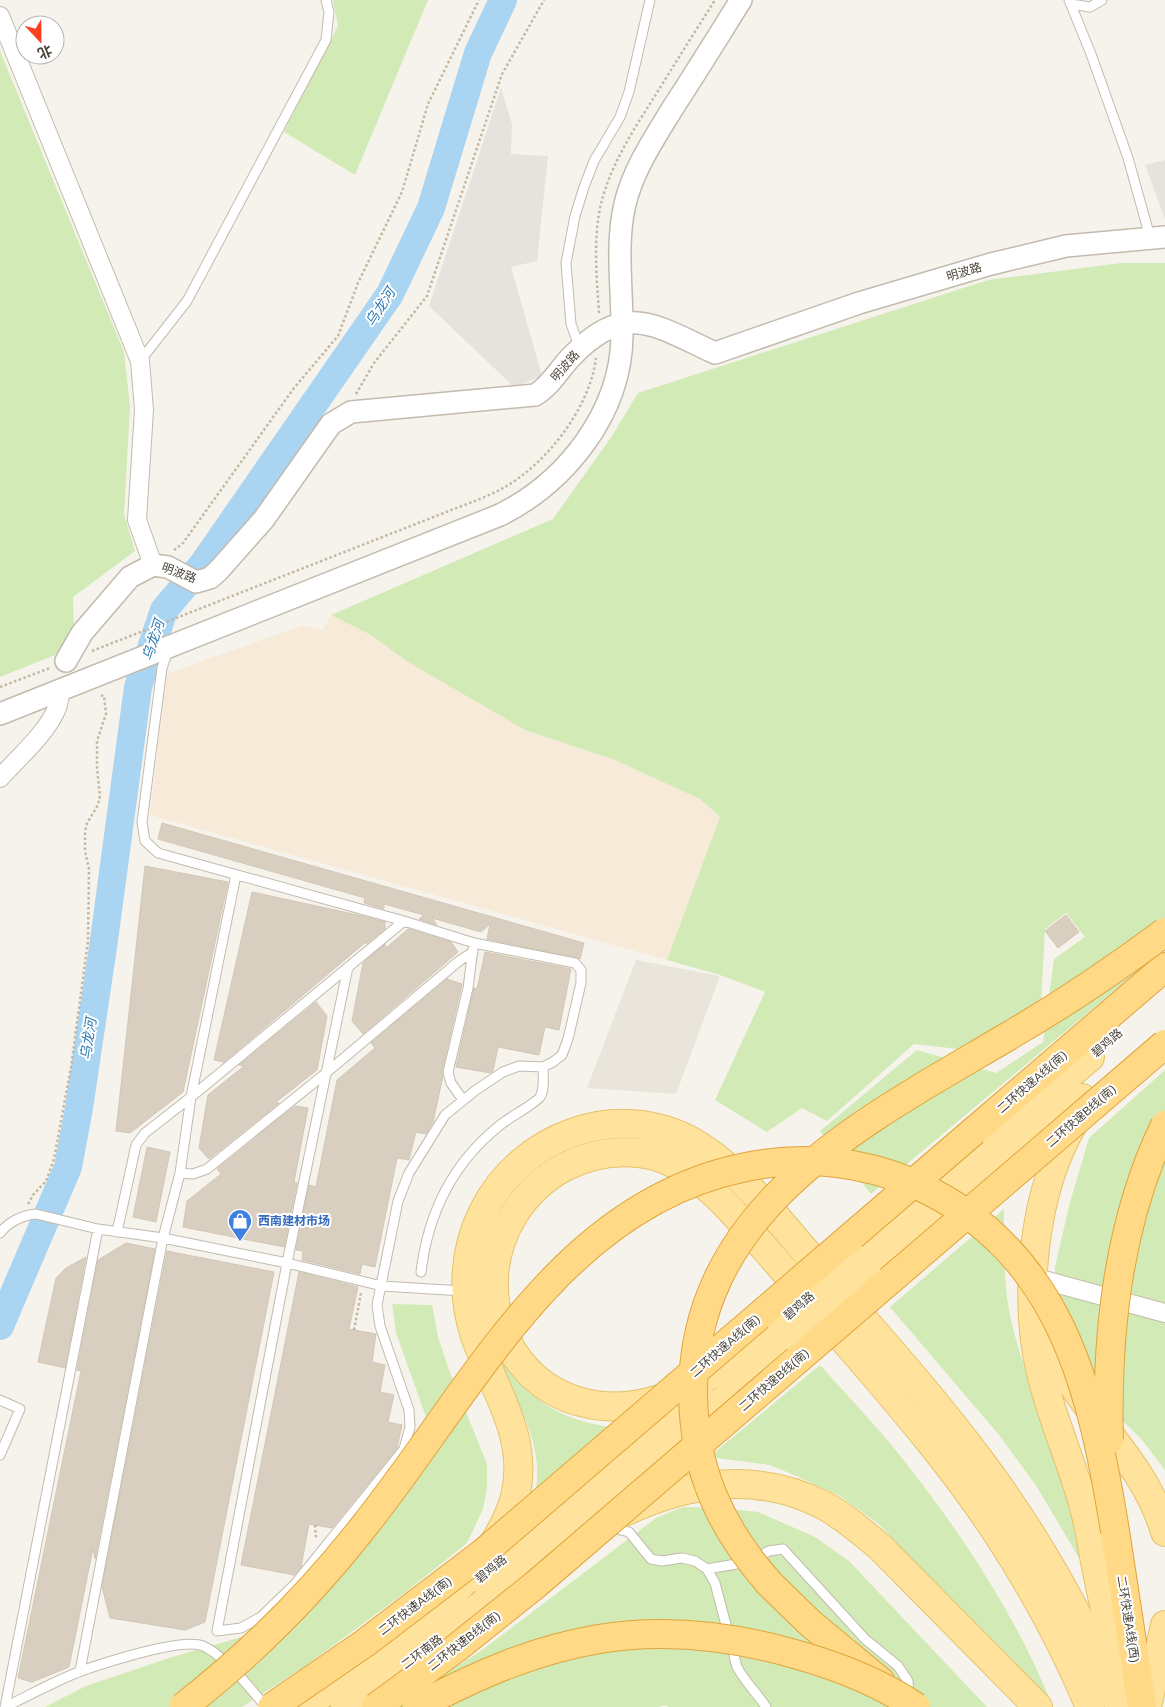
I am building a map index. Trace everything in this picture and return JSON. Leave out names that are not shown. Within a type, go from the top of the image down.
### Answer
[{"type":"highway","points":[[909,1704],[840,1649],[782,1597],[746,1555],[719,1512],[699,1451],[693,1400],[696,1348],[708,1304],[728,1260],[756,1218],[795,1176],[817,1157],[892,1105],[1076,994],[1165,932]]},
{"type":"highway","name":"二环快速A线(南)","points":[[272,1707],[394,1623],[498,1541],[1165,967]]},
{"type":"highway","name":"碧鸡路","points":[[1090,1057],[1165,992]]},
{"type":"highway","name":"碧鸡路","points":[[1107,1078],[1165,1030]]},
{"type":"highway","name":"二环快速B线(南)","points":[[376,1707],[455,1649],[541,1580],[1165,1044]]},
{"type":"highway","points":[[1115,1531],[1108,1413],[1110,1362],[1116,1298],[1124,1246],[1134,1204],[1148,1164],[1165,1126]]},
{"type":"highway","points":[[183,1707],[250,1650],[292,1610],[331,1567],[390,1493],[503,1336],[537,1297],[576,1258],[598,1238],[625,1218],[652,1202],[706,1177],[733,1169],[787,1161],[822,1162],[864,1167],[889,1174],[935,1193],[956,1206],[988,1231],[1010,1252],[1024,1269],[1049,1305],[1066,1337],[1077,1364],[1096,1430],[1115,1531]]},
{"type":"highway","name":"二环快速A线(西)","points":[[1115,1531],[1142,1707]]},
{"type":"highway","points":[[417,1707],[474,1678],[538,1653],[604,1637],[649,1633],[716,1637],[779,1650],[818,1661],[852,1674],[909,1704]]},
{"type":"main road","name":"碧鸡路","points":[[496,1594],[789,1329],[861,1267],[1090,1057]]},
{"type":"main road","name":"碧鸡路","points":[[861,1267],[1107,1078]]},
{"type":"main road","points":[[1107,1078],[1084,1106],[1065,1138],[1051,1175],[1041,1213],[1035,1251],[1033,1321],[1039,1363],[1050,1404],[1084,1508],[1127,1707]]},
{"type":"main road","points":[[430,1617],[462,1583],[494,1541],[506,1520],[514,1500],[518,1481],[518,1455],[514,1430],[469,1318],[466,1292],[467,1266],[470,1248],[482,1215],[511,1171],[540,1148],[573,1132],[602,1126],[628,1124],[660,1129],[689,1140],[726,1167],[762,1203],[937,1406],[984,1465],[1018,1513],[1063,1588],[1090,1639],[1120,1707]]},
{"type":"main road","points":[[751,1347],[709,1377],[667,1397],[647,1402],[609,1407],[574,1400],[558,1394],[530,1374],[518,1360],[501,1326],[495,1305],[494,1283],[497,1254],[507,1226],[522,1202],[542,1180],[567,1164],[590,1157],[628,1152],[653,1156],[676,1164],[697,1178],[730,1209],[786,1273],[906,1412],[961,1481],[994,1529],[1034,1594],[1090,1707]]},
{"type":"main road","points":[[1033,1282],[1044,1331],[1060,1363],[1074,1387],[1143,1480],[1160,1514],[1165,1532]]},
{"type":"main road","name":"碧鸡路","points":[[430,1617],[527,1539],[751,1347],[789,1329]]},
{"type":"main road","points":[[496,1594],[564,1546],[600,1524],[638,1505],[690,1488],[717,1484],[771,1487],[798,1494],[825,1507],[846,1520],[880,1547],[1038,1707]]},
{"type":"main road","name":"二环南路","points":[[345,1707],[418,1655],[496,1594]]},
{"type":"main road","name":"二环南路","points":[[303,1707],[430,1617]]},
{"type":"main road","points":[[1147,1707],[1165,1625]]},
{"type":"street","points":[[0,714],[468,529],[519,506],[542,490],[565,468],[583,446],[601,417],[616,378],[622,340],[621,234],[625,203],[635,175],[652,142],[741,0]]},
{"type":"street","points":[[0,16],[140,361],[144,410],[137,520],[160,566]]},
{"type":"street","name":"明波路","points":[[66,661],[82,633],[130,577],[160,566],[196,582],[210,578],[264,519],[331,424],[351,412],[535,395],[545,390],[571,357],[600,331],[610,326],[638,322],[655,325],[715,353],[859,303],[992,264],[1066,246],[1157,237]]},
{"type":"street","points":[[0,778],[53,717],[58,706],[61,689]]},
{"type":"street","points":[[1033,1282],[1165,1313]]},
{"type":"lane","points":[[140,361],[187,300],[326,40],[329,12],[326,0]]},
{"type":"lane","points":[[580,349],[571,324],[566,263],[575,216],[594,161],[620,117],[629,92],[650,0]]},
{"type":"lane","points":[[1070,2],[1090,7],[1102,0]]},
{"type":"lane","points":[[1070,2],[1091,54],[1157,237]]},
{"type":"lane","points":[[167,648],[162,668],[142,822],[145,841],[158,853],[404,921],[474,948],[575,963],[581,970],[581,983],[568,1039],[562,1055],[543,1067],[519,1066],[503,1072],[476,1090],[445,1115],[410,1173],[398,1201],[377,1305],[378,1314],[409,1410],[410,1427],[404,1448],[295,1584],[261,1617],[241,1628],[217,1631],[287,1263],[348,967]]},
{"type":"lane","points":[[80,1671],[163,1238],[180,1173],[191,1097],[236,875]]},
{"type":"lane","points":[[117,1232],[136,1146],[145,1133],[404,921]]},
{"type":"lane","points":[[180,1173],[193,1174],[207,1169],[326,1074],[474,948]]},
{"type":"lane","points":[[463,1100],[451,1083],[448,1072],[468,988],[474,948]]},
{"type":"lane","points":[[421,1272],[424,1252],[434,1215],[451,1180],[470,1153],[490,1133],[540,1097],[543,1067]]},
{"type":"lane","points":[[0,1232],[25,1214],[36,1214],[98,1229],[163,1238],[287,1263],[382,1286],[466,1292]]},
{"type":"lane","points":[[5,1707],[98,1229]]},
{"type":"lane","points":[[0,1400],[20,1409],[0,1455]]},
{"type":"lane","points":[[600,1524],[629,1532],[651,1559],[662,1561],[682,1558],[695,1562],[707,1569],[715,1582],[737,1667],[743,1679],[758,1694],[766,1707]]},
{"type":"lane","points":[[707,1569],[748,1562],[769,1551],[783,1550],[865,1640],[898,1666],[908,1681],[909,1704]]},
{"type":"lane","points":[[5,1707],[80,1671],[158,1648],[187,1644],[202,1646],[217,1655],[266,1707]]},
{"type":"path","points":[[160,566],[182,543],[294,388],[338,336],[358,283],[402,192],[428,104],[479,0]]},
{"type":"path","points":[[343,417],[374,363],[427,296],[502,74],[544,0]]},
{"type":"path","points":[[124,639],[460,507],[507,486],[527,472],[548,452],[580,407],[595,369],[600,331],[596,258],[598,220],[603,197],[615,166],[633,131],[715,0]]},
{"type":"path","points":[[0,687],[66,661]]},
{"type":"path","points":[[25,1214],[33,1195],[46,1181],[54,1159],[71,1067],[88,941],[89,869],[84,851],[85,832],[87,823],[98,805],[100,796],[97,741],[106,714],[104,696]]},
{"type":"path","points":[[354,1330],[363,1282]]},
{"type":"shaded area","points":[[501,88],[512,124],[511,154],[548,156],[537,261],[511,267],[542,376],[514,387],[429,306]]},
{"type":"shaded area","points":[[1165,160],[1165,219],[1145,165]]},
{"type":"shaded area","points":[[331,615],[371,635],[408,662],[525,730],[615,760],[700,799],[720,818],[667,960],[150,815],[167,674],[303,625],[323,630]]},
{"type":"shaded area","points":[[636,960],[720,976],[676,1094],[587,1088]]},
{"type":"green space","points":[[333,0],[428,0],[355,175],[284,132],[338,26]]},
{"type":"green space","points":[[0,51],[124,352],[130,407],[124,514],[135,551],[73,597],[74,629],[55,655],[0,677]]},
{"type":"green space","points":[[1121,263],[1165,263],[1165,948],[871,1194],[820,1131],[917,1050],[996,1073],[1043,1042],[1054,959],[1085,937],[1066,913],[1045,929],[1041,1004],[967,1050],[914,1044],[827,1121],[802,1108],[767,1132],[715,1100],[765,992],[720,975],[667,960],[720,817],[700,799],[615,760],[525,730],[408,662],[371,635],[331,615],[553,519],[612,436],[638,393],[988,280]]},
{"type":"green space","points":[[1165,1070],[1165,1470],[1142,1440],[1091,1389],[1057,1309],[1055,1267],[1069,1206],[1089,1138]]},
{"type":"green space","points":[[1004,1209],[1005,1279],[1011,1320],[1027,1374],[1064,1477],[1085,1568],[1037,1487],[999,1435],[890,1307]]},
{"type":"green space","points":[[392,1304],[432,1305],[438,1337],[449,1370],[487,1464],[487,1488],[483,1509],[467,1543],[402,1595],[304,1667],[242,1707],[45,1707],[86,1686],[169,1658],[259,1632],[427,1420],[396,1333]]},
{"type":"green space","points":[[497,1352],[508,1369],[521,1383],[548,1406],[581,1421],[620,1428],[533,1500],[537,1477],[537,1461],[534,1446],[523,1414],[495,1354]]},
{"type":"green space","points":[[820,1365],[889,1442],[960,1536],[981,1568],[1020,1636],[1053,1707],[880,1525],[840,1496],[770,1465],[709,1457]]},
{"type":"green space","points":[[683,1507],[721,1508],[758,1512],[815,1537],[849,1561],[987,1707],[668,1707],[667,1705],[658,1707],[395,1707],[485,1648],[656,1518]]},
{"type":"building","points":[[162,823],[584,943],[580,959],[487,939],[490,924],[481,932],[432,918],[437,925],[419,919],[424,915],[384,904],[384,909],[364,903],[365,898],[158,839]]},
{"type":"building","points":[[145,866],[228,882],[183,1092],[130,1133],[116,1131]]},
{"type":"building","points":[[252,892],[385,922],[385,929],[366,944],[367,941],[224,1062],[214,1060]]},
{"type":"building","points":[[1066,915],[1079,932],[1058,948],[1045,931]]},
{"type":"building","points":[[408,929],[451,942],[458,952],[363,1034],[352,1021],[363,963],[385,944],[386,948]]},
{"type":"building","points":[[485,952],[571,969],[559,1030],[545,1027],[539,1055],[498,1047],[493,1071],[490,1073],[456,1067],[474,988],[477,989]]},
{"type":"building","points":[[447,979],[462,984],[442,1071],[443,1076],[433,1122],[426,1134],[416,1132],[409,1160],[397,1158],[375,1267],[362,1264],[360,1274],[302,1260],[303,1251],[296,1250],[309,1185],[316,1187],[337,1080],[375,1048],[371,1043]]},
{"type":"building","points":[[316,1002],[327,1016],[317,1070],[209,1159],[199,1148],[208,1095],[244,1066],[239,1065]]},
{"type":"building","points":[[295,1106],[308,1108],[294,1182],[297,1183],[284,1247],[183,1227],[187,1201],[221,1174],[217,1169]]},
{"type":"building","points":[[147,1147],[170,1152],[156,1222],[133,1217]]},
{"type":"building","points":[[126,1243],[155,1249],[95,1559],[93,1548],[69,1667],[32,1682],[18,1678],[81,1371],[77,1370],[98,1260]]},
{"type":"building","points":[[167,1251],[274,1272],[205,1622],[185,1630],[110,1618],[102,1587]]},
{"type":"building","points":[[86,1257],[65,1368],[38,1362],[56,1278],[66,1268]]},
{"type":"building","points":[[299,1272],[358,1287],[349,1329],[376,1334],[372,1362],[385,1365],[380,1392],[394,1395],[388,1422],[402,1425],[397,1448],[332,1528],[309,1524],[301,1567],[294,1575],[241,1565]]},
{"type":"waterway","name":"乌龙河","points":[[0,1326],[68,1167],[79,1108],[104,940],[138,687],[164,610],[203,564],[390,294],[431,208],[478,53],[503,0]]},
{"type":"place","name":"西南建材市场","points":[[240,1242]]}]
